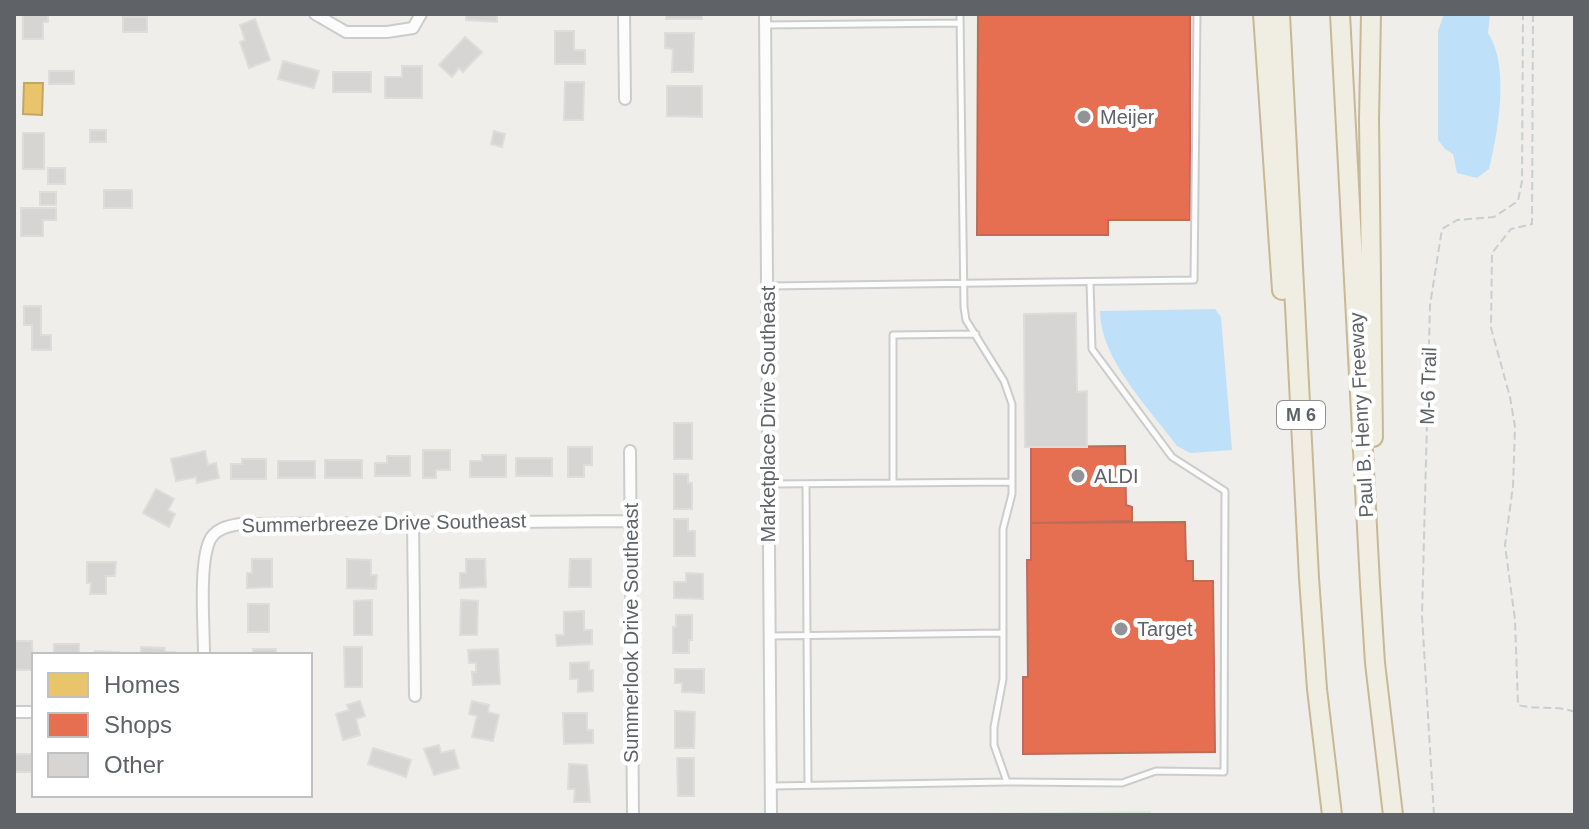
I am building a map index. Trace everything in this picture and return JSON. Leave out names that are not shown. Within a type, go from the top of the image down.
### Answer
[{"type":"highway","points":[[1263,14],[1296,465],[1309,578]]},
{"type":"highway","name":"M 6","points":[[1280,14],[1309,578],[1317,689],[1332,815]]},
{"type":"highway","name":"Paul B. Henry Freeway","points":[[1340,14],[1375,663],[1393,815]]},
{"type":"highway","points":[[1370,584],[1373,468],[1369,120],[1371,14]]},
{"type":"street","points":[[315,14],[346,32],[387,32],[413,28],[421,14]]},
{"type":"street","points":[[624,14],[625,99]]},
{"type":"street","name":"Marketplace Drive Southeast","points":[[765,19],[771,815]]},
{"type":"street","name":"Summerlook Drive Southeast","points":[[630,451],[633,815]]},
{"type":"street","name":"Summerbreeze Drive Southeast","points":[[204,653],[204,566],[209,540],[222,528],[240,524],[631,521]]},
{"type":"street","points":[[413,522],[415,696]]},
{"type":"lane","points":[[960,14],[966,320],[1004,381],[1012,404],[1012,482],[1003,529],[1003,679],[994,727],[994,745],[1007,782]]},
{"type":"lane","points":[[767,286],[1194,280],[1197,14]]},
{"type":"lane","points":[[765,19],[960,23]]},
{"type":"lane","points":[[771,786],[1122,783],[1156,771],[1224,772],[1225,491],[1172,457],[1092,349],[1090,282]]},
{"type":"lane","points":[[893,483],[893,335],[976,334]]},
{"type":"lane","points":[[769,484],[1012,482]]},
{"type":"lane","points":[[806,484],[808,785]]},
{"type":"lane","points":[[770,636],[1003,633]]},
{"type":"path","name":"M-6 Trail","points":[[1434,815],[1422,616],[1430,305],[1442,229],[1457,220],[1494,217],[1518,201],[1522,181],[1523,14]]},
{"type":"path","points":[[1533,14],[1532,224],[1511,229],[1492,253],[1491,328],[1515,427],[1513,486],[1505,545],[1515,620],[1516,698],[1518,705],[1529,708],[1575,712]]},
{"type":"green space","points":[[1151,811],[1151,815],[818,815]]},
{"type":"water","points":[[1444,14],[1490,14],[1488,33],[1499,63],[1500,100],[1489,169],[1477,178],[1457,173],[1453,154],[1438,140],[1438,31]]},
{"type":"water","points":[[1215,309],[1221,317],[1232,450],[1190,453],[1177,446],[1117,365],[1102,329],[1100,311]]},
{"type":"building: Homes","points":[[24,83],[43,83],[42,115],[23,114]]},
{"type":"building: Shops","name":"Meijer","points":[[978,14],[1190,14],[1190,220],[1108,220],[1108,235],[977,235]]},
{"type":"building: Shops","name":"ALDI","points":[[1125,446],[1126,505],[1132,507],[1132,521],[1031,523],[1031,447]]},
{"type":"building: Shops","name":"Target","points":[[1185,522],[1186,561],[1193,561],[1193,581],[1213,581],[1215,752],[1023,754],[1023,677],[1028,677],[1027,560],[1031,560],[1031,523]]},
{"type":"building: Other","points":[[23,14],[48,14],[48,22],[43,22],[43,39],[23,39]]},
{"type":"building: Other","points":[[466,14],[497,14],[497,22],[466,20]]},
{"type":"building: Other","points":[[666,14],[702,14],[702,19],[666,19]]},
{"type":"building: Other","points":[[123,17],[147,17],[147,32],[123,32]]},
{"type":"building: Other","points":[[255,19],[270,60],[249,68],[240,42],[245,40],[240,25]]},
{"type":"building: Other","points":[[555,31],[574,31],[574,50],[585,50],[585,64],[555,64]]},
{"type":"building: Other","points":[[665,33],[694,33],[693,72],[672,72],[673,49],[665,48]]},
{"type":"building: Other","points":[[465,37],[482,52],[463,72],[459,68],[452,77],[439,65]]},
{"type":"building: Other","points":[[283,61],[319,71],[314,88],[278,79]]},
{"type":"building: Other","points":[[402,66],[422,66],[422,98],[385,98],[385,77],[402,77]]},
{"type":"building: Other","points":[[49,71],[74,71],[74,84],[49,84]]},
{"type":"building: Other","points":[[333,72],[371,72],[371,92],[333,92]]},
{"type":"building: Other","points":[[565,82],[584,82],[583,120],[564,120]]},
{"type":"building: Other","points":[[667,86],[702,86],[702,117],[667,116]]},
{"type":"building: Other","points":[[90,130],[106,130],[106,142],[90,142]]},
{"type":"building: Other","points":[[494,131],[505,134],[502,147],[491,144]]},
{"type":"building: Other","points":[[23,133],[44,133],[44,169],[23,169]]},
{"type":"building: Other","points":[[48,168],[65,168],[65,184],[48,184]]},
{"type":"building: Other","points":[[104,190],[132,190],[132,208],[104,208]]},
{"type":"building: Other","points":[[40,192],[56,192],[56,205],[40,205]]},
{"type":"building: Other","points":[[21,208],[56,208],[56,220],[43,220],[43,236],[21,236]]},
{"type":"building: Other","points":[[24,306],[41,306],[41,335],[51,335],[51,350],[32,350],[32,325],[24,325]]},
{"type":"building: Other","points":[[1076,313],[1077,392],[1087,391],[1087,447],[1025,447],[1024,314]]},
{"type":"building: Other","points":[[674,423],[692,423],[692,459],[674,459]]},
{"type":"building: Other","points":[[568,447],[592,447],[592,465],[584,465],[584,477],[568,477]]},
{"type":"building: Other","points":[[423,450],[450,450],[450,470],[436,470],[436,478],[423,478]]},
{"type":"building: Other","points":[[205,451],[208,465],[216,463],[219,478],[197,483],[196,477],[176,481],[171,459]]},
{"type":"building: Other","points":[[482,455],[506,455],[506,477],[470,477],[470,461],[482,461]]},
{"type":"building: Other","points":[[387,456],[410,456],[410,476],[375,476],[375,463],[387,463]]},
{"type":"building: Other","points":[[516,458],[552,458],[552,476],[516,476]]},
{"type":"building: Other","points":[[242,459],[266,459],[266,479],[231,479],[231,464],[242,464]]},
{"type":"building: Other","points":[[325,460],[362,460],[362,478],[325,478]]},
{"type":"building: Other","points":[[278,461],[315,461],[315,478],[278,478]]},
{"type":"building: Other","points":[[674,474],[688,474],[688,483],[692,483],[692,509],[674,509]]},
{"type":"building: Other","points":[[156,489],[174,499],[168,510],[175,514],[169,527],[143,513]]},
{"type":"building: Other","points":[[674,519],[688,519],[688,531],[695,531],[695,556],[674,556]]},
{"type":"building: Other","points":[[252,559],[272,559],[272,587],[247,588],[247,573],[252,573]]},
{"type":"building: Other","points":[[347,559],[371,560],[371,575],[377,575],[376,589],[347,588]]},
{"type":"building: Other","points":[[466,559],[485,559],[486,587],[460,588],[460,573],[466,573]]},
{"type":"building: Other","points":[[570,559],[591,559],[591,587],[569,587]]},
{"type":"building: Other","points":[[87,562],[116,562],[115,576],[106,576],[106,594],[90,594]]},
{"type":"building: Other","points":[[686,573],[703,574],[703,599],[674,598],[674,582],[686,582]]},
{"type":"building: Other","points":[[372,600],[372,635],[354,635],[354,601]]},
{"type":"building: Other","points":[[461,600],[478,601],[477,635],[460,635]]},
{"type":"building: Other","points":[[248,604],[269,604],[269,632],[248,632]]},
{"type":"building: Other","points":[[584,611],[584,630],[592,630],[592,644],[557,646],[556,635],[564,635],[564,612]]},
{"type":"building: Other","points":[[676,615],[692,615],[689,653],[673,653]]},
{"type":"building: Other","points":[[14,641],[32,641],[32,670],[14,670]]},
{"type":"building: Other","points":[[54,644],[79,644],[79,653],[54,653]]},
{"type":"building: Other","points":[[141,647],[165,648],[165,652],[175,652],[175,653],[141,653]]},
{"type":"building: Other","points":[[344,647],[362,647],[362,687],[345,687]]},
{"type":"building: Other","points":[[253,649],[276,649],[276,653],[253,653]]},
{"type":"building: Other","points":[[498,649],[500,684],[473,685],[472,672],[476,672],[476,663],[469,663],[468,650]]},
{"type":"building: Other","points":[[589,662],[589,670],[593,670],[593,691],[578,692],[578,679],[570,679],[570,663]]},
{"type":"building: Other","points":[[675,669],[704,669],[704,693],[682,692],[682,683],[675,683]]},
{"type":"building: Other","points":[[360,701],[365,716],[356,719],[360,735],[343,740],[336,714],[349,710],[347,705]]},
{"type":"building: Other","points":[[472,701],[489,705],[488,712],[499,715],[493,741],[472,737],[477,716],[469,714]]},
{"type":"building: Other","points":[[675,711],[695,712],[694,748],[675,748]]},
{"type":"building: Other","points":[[563,713],[587,713],[587,730],[593,730],[593,743],[564,744]]},
{"type":"building: Other","points":[[439,745],[441,753],[454,750],[459,768],[434,775],[424,749]]},
{"type":"building: Other","points":[[373,748],[411,760],[406,777],[368,764]]},
{"type":"building: Other","points":[[14,754],[32,754],[32,772],[14,772]]},
{"type":"building: Other","points":[[677,758],[694,758],[694,796],[678,796]]},
{"type":"building: Other","points":[[569,764],[587,765],[590,802],[574,802],[575,789],[568,789]]},
{"type":"place","name":"Meijer","points":[[1084,117]]},
{"type":"place","name":"ALDI","points":[[1078,476]]},
{"type":"place","name":"Target","points":[[1121,629]]}]
